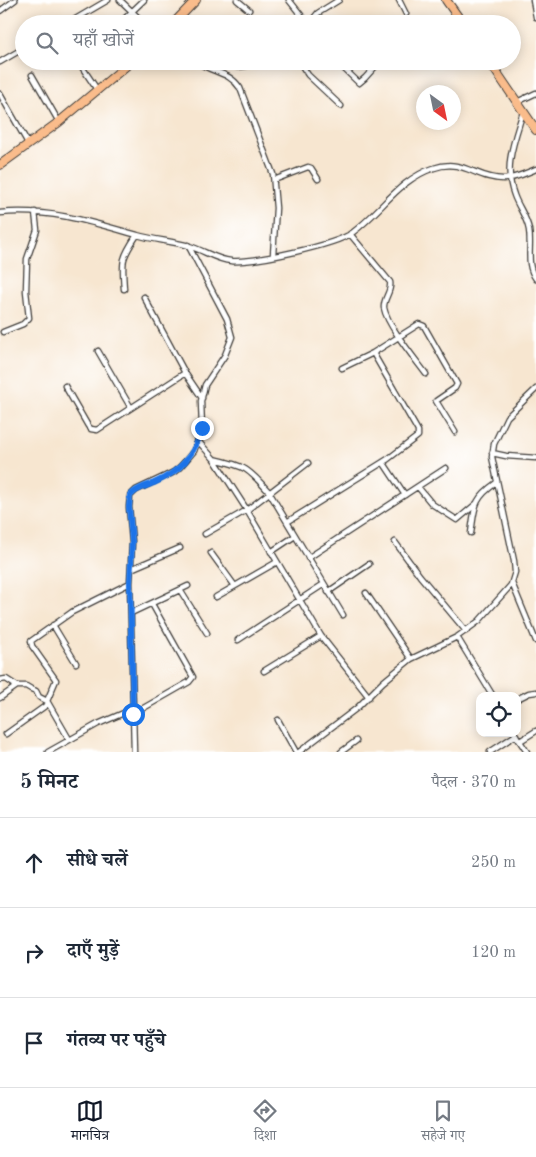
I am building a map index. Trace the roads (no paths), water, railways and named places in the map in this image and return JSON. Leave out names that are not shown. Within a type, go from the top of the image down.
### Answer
[{"type":"main road","points":[[182,15],[196,0]]},
{"type":"main road","points":[[446,0],[457,15]]},
{"type":"main road","points":[[0,165],[29,145],[122,70]]},
{"type":"main road","points":[[495,70],[536,130]]},
{"type":"street","points":[[0,10],[15,0]]},
{"type":"street","points":[[82,15],[108,0]]},
{"type":"street","points":[[120,0],[136,15]]},
{"type":"street","points":[[130,15],[144,0]]},
{"type":"street","points":[[237,0],[249,10]]},
{"type":"street","points":[[289,0],[302,15]]},
{"type":"street","points":[[317,15],[339,0]]},
{"type":"street","points":[[400,0],[406,14]]},
{"type":"street","points":[[533,0],[536,17]]},
{"type":"street","points":[[0,62],[15,53]]},
{"type":"street","points":[[84,70],[98,91]]},
{"type":"street","points":[[212,70],[233,79],[237,84],[270,164],[274,180],[276,208],[273,255]]},
{"type":"street","points":[[305,70],[312,80],[341,106]]},
{"type":"street","points":[[346,70],[359,82],[372,70]]},
{"type":"street","points":[[32,75],[58,122]]},
{"type":"street","points":[[516,102],[536,92]]},
{"type":"street","points":[[0,94],[29,145]]},
{"type":"street","points":[[523,112],[512,149],[509,178],[514,196],[527,222],[530,268],[536,279]]},
{"type":"street","points":[[0,213],[35,212],[100,224],[137,235],[188,245],[230,261],[245,260],[332,243],[350,234],[409,180],[428,170],[450,164],[492,177],[509,178],[536,170]]},
{"type":"street","points":[[274,180],[308,167],[311,168],[318,178]]},
{"type":"street","points":[[3,332],[23,324],[28,318],[26,291],[27,259],[37,230],[35,212]]},
{"type":"street","points":[[350,234],[390,282],[391,288],[384,306],[386,313],[399,336],[426,374]]},
{"type":"street","points":[[124,289],[122,268],[124,256],[137,235]]},
{"type":"street","points":[[134,752],[130,496],[136,490],[158,481],[180,467],[194,451],[202,428],[202,398],[205,385],[225,355],[232,337],[227,319],[188,245]]},
{"type":"street","points":[[144,297],[185,373],[202,398]]},
{"type":"street","points":[[342,368],[373,353],[419,324],[424,326],[457,384],[455,388],[436,401],[455,432]]},
{"type":"street","points":[[98,351],[131,408]]},
{"type":"street","points":[[287,522],[383,462],[418,436],[418,430],[373,353]]},
{"type":"street","points":[[65,386],[88,426],[94,431],[100,429],[185,373]]},
{"type":"street","points":[[278,720],[297,752],[357,708],[383,682],[411,659],[466,631],[487,613],[512,583],[515,572],[511,542],[496,483],[492,453],[494,444],[507,416],[536,389]]},
{"type":"street","points":[[198,441],[214,460],[247,510],[321,636],[369,697]]},
{"type":"street","points":[[492,453],[536,458]]},
{"type":"street","points":[[214,460],[245,468],[269,492],[343,616]]},
{"type":"street","points":[[383,462],[405,495]]},
{"type":"street","points":[[205,534],[247,510],[308,463]]},
{"type":"street","points":[[308,558],[446,468]]},
{"type":"street","points":[[471,533],[476,504],[480,496],[496,483]]},
{"type":"street","points":[[418,487],[432,504],[457,520],[476,504]]},
{"type":"street","points":[[271,552],[295,536]]},
{"type":"street","points":[[395,542],[420,576],[466,631]]},
{"type":"street","points":[[131,569],[180,548]]},
{"type":"street","points":[[211,553],[235,586]]},
{"type":"street","points":[[216,597],[277,562]]},
{"type":"street","points":[[328,592],[369,564]]},
{"type":"street","points":[[6,734],[47,703],[56,680],[32,646],[32,640],[72,612],[130,583]]},
{"type":"street","points":[[512,583],[536,641]]},
{"type":"street","points":[[238,640],[324,584]]},
{"type":"street","points":[[131,613],[188,586]]},
{"type":"street","points":[[180,590],[207,633]]},
{"type":"street","points":[[366,594],[411,659]]},
{"type":"street","points":[[48,752],[98,724],[133,712],[189,682],[193,677],[152,604]]},
{"type":"street","points":[[53,625],[76,663]]},
{"type":"street","points":[[264,671],[321,636]]},
{"type":"street","points":[[456,637],[490,692]]},
{"type":"street","points":[[0,680],[6,679],[18,686],[26,686],[31,689],[47,703],[69,739]]},
{"type":"street","points":[[0,698],[18,686]]},
{"type":"street","points":[[521,697],[536,692]]},
{"type":"street","points":[[520,741],[536,731]]},
{"type":"street","points":[[490,752],[511,737]]},
{"type":"street","points":[[517,737],[526,752]]},
{"type":"street","points":[[341,752],[356,741]]}]
